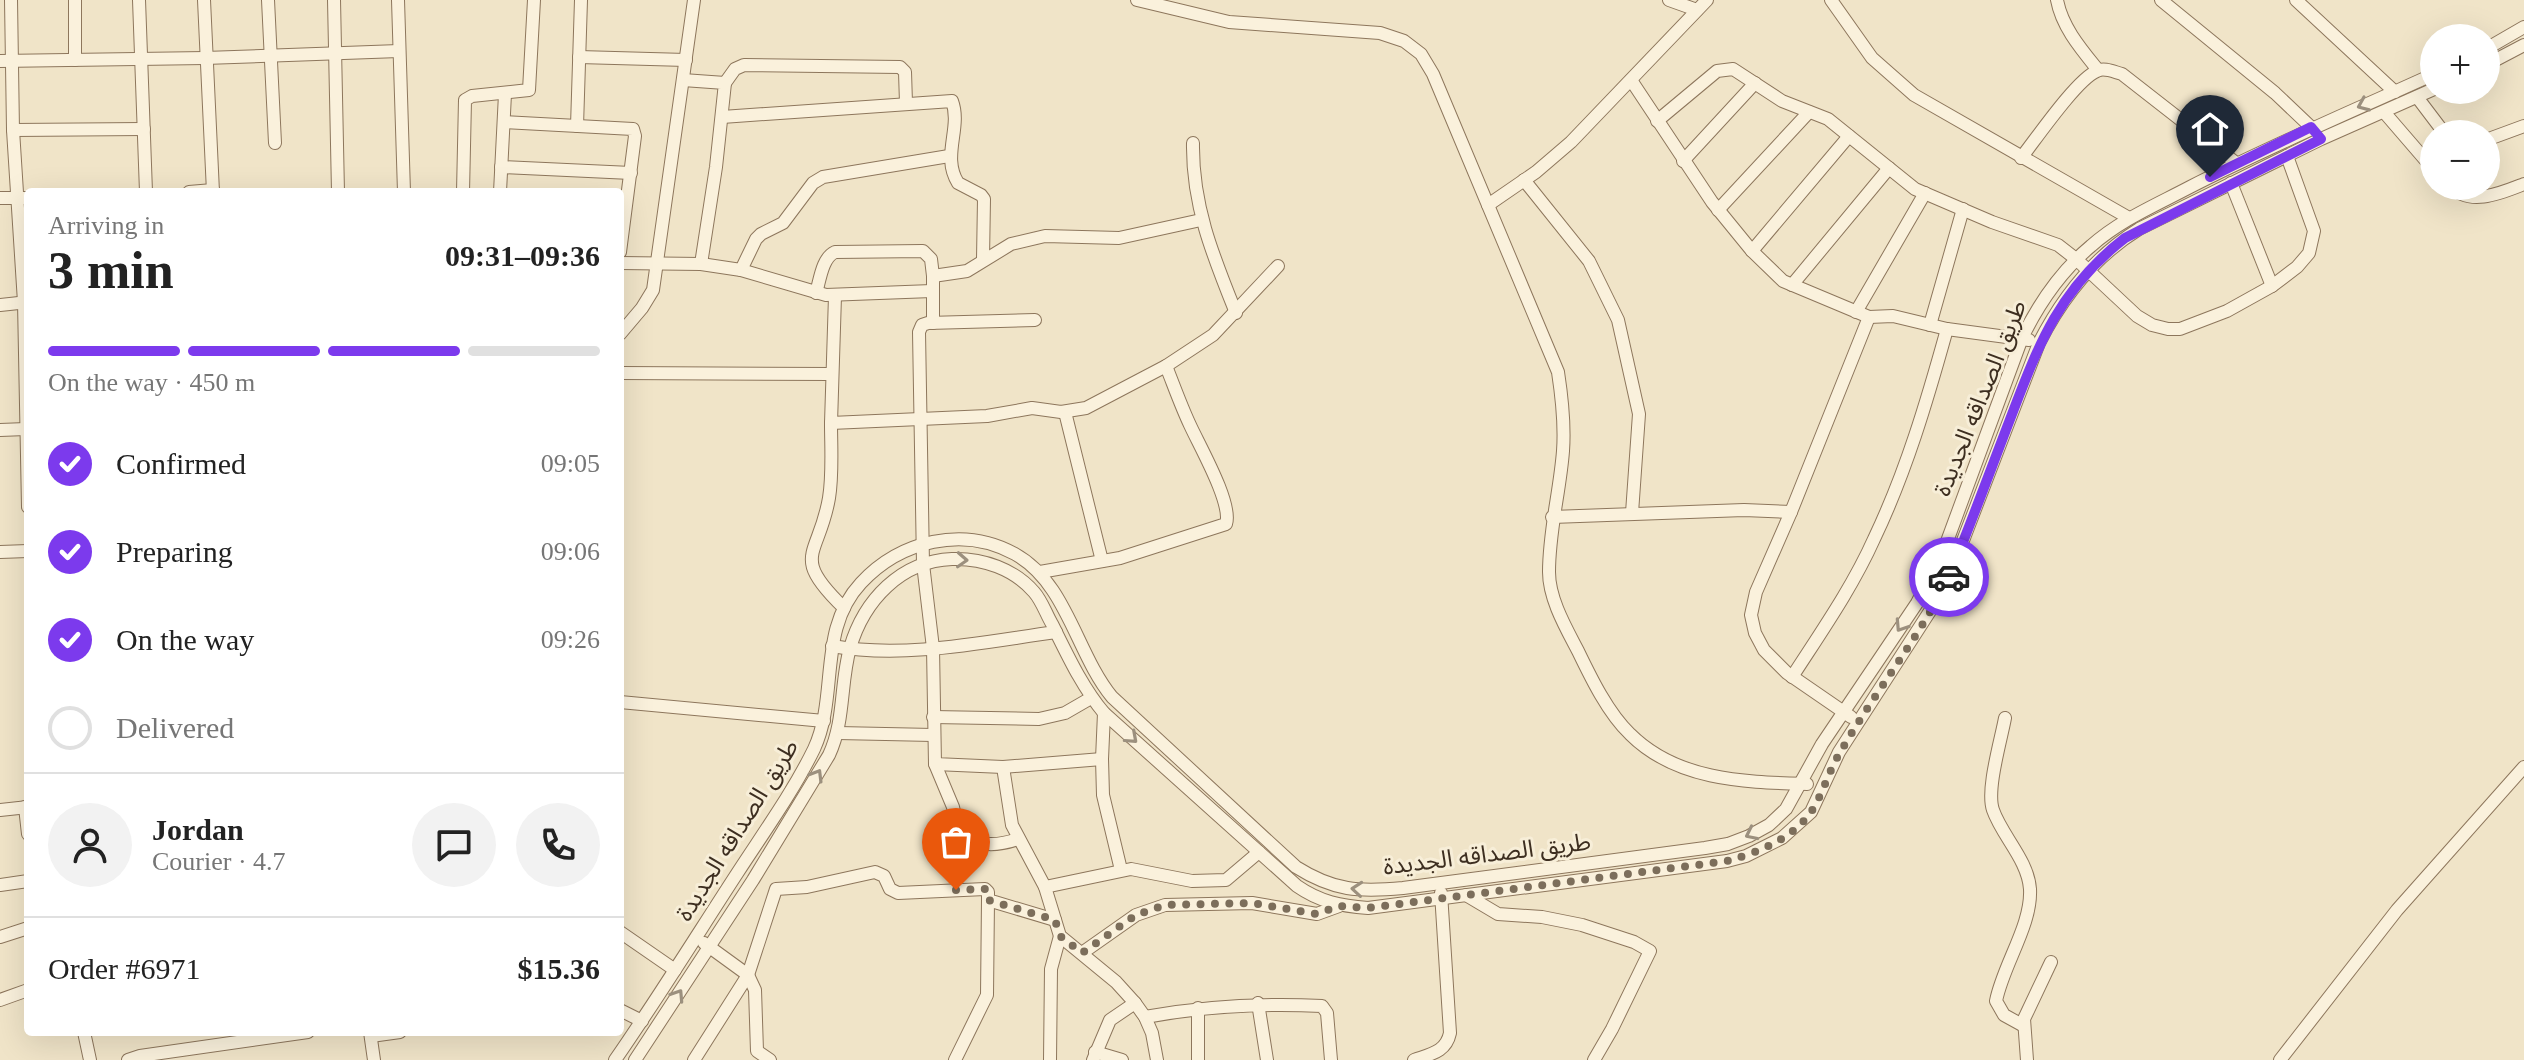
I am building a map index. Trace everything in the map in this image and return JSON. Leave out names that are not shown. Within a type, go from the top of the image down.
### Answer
[{"type":"street","points":[[11,0],[6,61],[23,198],[24,233]]},
{"type":"street","points":[[75,0],[75,60]]},
{"type":"street","points":[[139,0],[146,188]]},
{"type":"street","points":[[204,0],[213,188]]},
{"type":"street","points":[[268,0],[275,143]]},
{"type":"street","points":[[334,0],[338,188]]},
{"type":"street","points":[[398,0],[404,188]]},
{"type":"street","points":[[463,188],[465,100],[472,96],[521,93],[531,86],[534,0]]},
{"type":"street","points":[[577,126],[581,0]]},
{"type":"street","points":[[624,329],[653,290],[694,0]]},
{"type":"street","points":[[1137,0],[1229,22],[1380,33],[1404,41],[1421,54],[1433,74],[1558,372],[1564,409],[1563,451],[1552,517],[1549,576],[1562,621],[1594,684],[1629,734],[1691,771],[1724,780],[1823,785]]},
{"type":"street","points":[[1669,0],[1697,10]]},
{"type":"street","points":[[1488,205],[1571,142],[1707,0]]},
{"type":"street","points":[[1831,0],[1872,58],[1914,95],[2129,218]]},
{"type":"street","points":[[2057,0],[2076,42],[2098,70],[2122,74],[2236,163]]},
{"type":"street","points":[[2161,0],[2275,93],[2321,139]]},
{"type":"street","points":[[2296,0],[2395,92]]},
{"type":"street","points":[[2500,41],[2524,27]]},
{"type":"street","points":[[2500,58],[2524,45]]},
{"type":"street","points":[[6,61],[141,60],[399,51]]},
{"type":"street","points":[[579,57],[686,60]]},
{"type":"street","points":[[701,264],[725,83],[735,69],[744,65],[900,67],[905,72],[906,103]]},
{"type":"street","points":[[1657,121],[1717,71],[1733,69],[1782,101],[1828,119],[1915,189],[1992,222],[2058,245],[2137,316],[2152,325],[2168,329],[2180,329],[2227,311],[2272,286],[2297,267],[2309,253],[2314,231],[2287,156]]},
{"type":"street","points":[[2021,158],[2079,86],[2098,70]]},
{"type":"street","points":[[683,80],[725,83]]},
{"type":"street","points":[[1631,80],[1718,210],[1752,251],[1783,281],[1862,314],[1893,316],[1947,329],[2039,343]]},
{"type":"street","name":"طريق الصداقه الجديدة","points":[[615,1060],[808,760],[824,721],[832,646],[844,608],[858,586],[876,567],[922,543],[946,539],[992,545],[1014,553],[1040,572],[1051,587],[1097,677],[1112,697],[1296,867],[1320,882],[1375,891],[1728,844],[1749,836],[1769,825],[1786,809],[1822,744],[1917,603],[1942,555],[2022,338],[2046,296],[2076,259],[2129,218],[2311,127],[2420,80]]},
{"type":"street","points":[[1683,161],[1755,83]]},
{"type":"street","points":[[500,188],[505,94]]},
{"type":"street","name":"طريق الصداقه الجديدة","points":[[635,1060],[753,880],[829,755],[838,733],[850,649],[866,611],[877,595],[905,572],[943,559],[964,558],[984,562],[1013,575],[1036,595],[1091,698],[1104,713],[1307,893],[1339,906],[1368,908],[1727,861],[1746,856],[1782,838],[1811,812],[1858,723],[1949,577],[2039,343],[2060,305],[2088,272],[2125,238],[2321,139],[2420,96]]},
{"type":"street","points":[[2417,97],[2434,120]]},
{"type":"street","points":[[722,117],[952,101],[955,111],[949,156],[958,183],[984,199],[983,259]]},
{"type":"street","points":[[1718,210],[1809,112]]},
{"type":"street","points":[[2384,112],[2420,153]]},
{"type":"street","points":[[504,122],[633,129],[631,173],[624,213]]},
{"type":"street","points":[[2500,135],[2524,126]]},
{"type":"street","points":[[13,130],[144,129]]},
{"type":"street","points":[[1752,251],[1849,136]]},
{"type":"street","points":[[1193,143],[1195,194],[1201,220],[1236,313]]},
{"type":"street","points":[[741,270],[756,239],[783,223],[813,183],[823,177],[949,156]]},
{"type":"street","points":[[501,167],[631,173]]},
{"type":"street","points":[[1792,285],[1889,168]]},
{"type":"street","points":[[1524,180],[1589,261],[1618,320],[1639,414],[1632,513]]},
{"type":"street","points":[[2231,183],[2272,286]]},
{"type":"street","points":[[2500,193],[2524,184]]},
{"type":"street","points":[[1858,723],[1792,677],[1764,650],[1755,633],[1751,615],[1756,592],[1791,512],[1862,314],[1925,193]]},
{"type":"street","points":[[0,198],[23,198]]},
{"type":"street","points":[[1930,325],[1963,209]]},
{"type":"street","points":[[933,276],[967,271],[1011,244],[1045,236],[1119,238],[1201,220]]},
{"type":"street","points":[[816,293],[825,262],[835,252],[923,251],[931,259],[933,323]]},
{"type":"street","points":[[624,263],[701,264],[741,270],[835,296],[932,291]]},
{"type":"street","points":[[831,423],[920,421],[987,416],[1032,408],[1065,412],[1086,408],[1166,366],[1213,335],[1278,266]]},
{"type":"street","points":[[835,296],[830,495],[811,550],[811,561],[821,586],[844,608]]},
{"type":"street","points":[[0,305],[24,302]]},
{"type":"street","points":[[1018,839],[991,845],[966,839],[959,834],[953,807],[935,764],[933,648],[922,543],[919,332],[922,325],[933,323],[1035,320]]},
{"type":"street","points":[[1792,677],[1874,541],[1924,412],[1947,329]]},
{"type":"street","points":[[1040,572],[1102,561],[1221,527],[1228,519],[1212,469],[1166,366]]},
{"type":"street","points":[[624,373],[832,374]]},
{"type":"street","points":[[1065,412],[1102,561]]},
{"type":"street","points":[[0,430],[24,429]]},
{"type":"street","points":[[1552,517],[1744,510],[1791,512]]},
{"type":"street","points":[[0,552],[24,551]]},
{"type":"street","points":[[1036,595],[1051,587]]},
{"type":"street","points":[[832,646],[850,649],[933,648],[1056,632]]},
{"type":"street","points":[[933,717],[1039,719],[1065,713],[1091,698]]},
{"type":"street","points":[[624,702],[824,721]]},
{"type":"street","points":[[1104,713],[1102,759],[1107,816],[1121,870]]},
{"type":"street","points":[[2005,718],[1991,805],[2030,888],[2029,908],[1996,1001],[2004,1015],[2024,1026]]},
{"type":"street","points":[[838,733],[933,735]]},
{"type":"street","points":[[935,764],[1003,767],[1102,759]]},
{"type":"street","points":[[1003,767],[1007,806],[1018,839],[1045,887],[1060,936],[1051,969],[1050,1060]]},
{"type":"street","points":[[2280,1060],[2397,910],[2524,767]]},
{"type":"street","points":[[0,810],[24,807]]},
{"type":"street","points":[[769,825],[783,832]]},
{"type":"street","points":[[1045,887],[1121,870],[1142,870],[1192,881],[1226,880],[1259,852]]},
{"type":"street","points":[[753,880],[776,889],[807,887],[875,872],[884,876],[890,889],[898,893],[985,889],[988,892],[987,995],[955,1060]]},
{"type":"street","points":[[0,885],[24,882]]},
{"type":"street","points":[[1414,1060],[1445,1046],[1450,1033],[1440,884]]},
{"type":"street","points":[[694,1060],[748,975],[776,889]]},
{"type":"street","points":[[1466,895],[1498,914],[1542,917],[1582,925],[1634,942],[1650,951],[1594,1060]]},
{"type":"street","points":[[988,900],[1055,920]]},
{"type":"street","points":[[1082,953],[1136,915],[1165,905],[1252,903],[1317,914],[1339,906]]},
{"type":"street","points":[[0,937],[24,929]]},
{"type":"street","points":[[624,935],[675,970]]},
{"type":"street","points":[[1060,936],[1116,982],[1135,1003],[1152,1033],[1157,1060]]},
{"type":"street","points":[[696,937],[748,975],[757,996],[757,1051],[770,1060]]},
{"type":"street","points":[[2027,1060],[2024,1026],[2028,1006],[2051,962]]},
{"type":"street","points":[[0,1000],[24,991]]},
{"type":"street","points":[[1122,1060],[1094,1056],[1110,1020],[1135,1003]]},
{"type":"street","points":[[1145,1017],[1198,1008],[1258,1003],[1322,1006],[1327,1013],[1331,1060]]},
{"type":"street","points":[[1258,1003],[1267,1060]]},
{"type":"street","points":[[1198,1008],[1198,1060]]},
{"type":"street","points":[[624,1012],[642,1021]]},
{"type":"street","points":[[85,1036],[90,1060]]},
{"type":"street","points":[[137,1059],[283,1036]]},
{"type":"street","points":[[370,1036],[374,1060]]},
{"type":"way so far","points":[[956,890],[985,889],[988,900],[1055,920],[1060,936],[1082,953],[1136,915],[1165,905],[1252,903],[1317,914],[1339,906],[1368,908],[1746,856],[1782,838],[1811,812],[1839,752],[1949,577]]},
{"type":"route","points":[[1949,577],[2039,343],[2060,305],[2074,288],[2099,259],[2139,229],[2321,139],[2311,127],[2210,177]]}]
